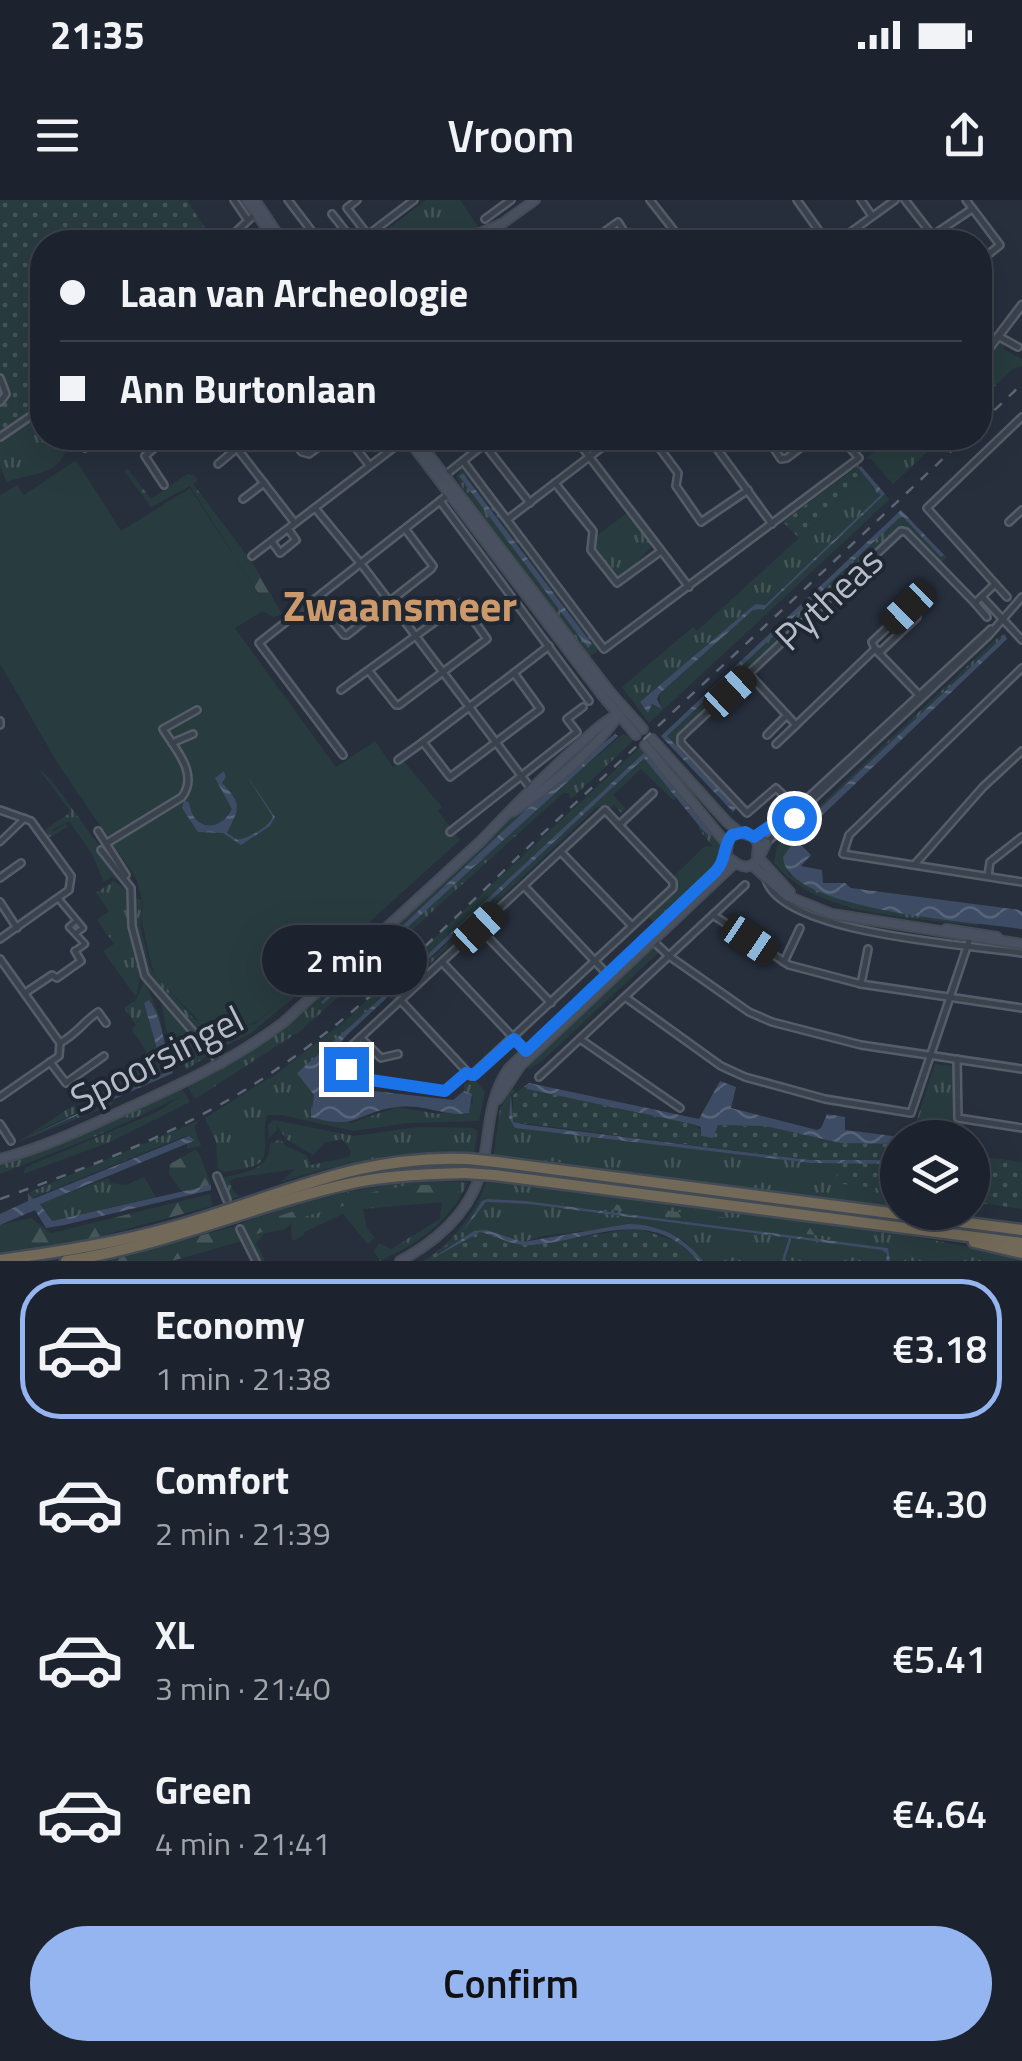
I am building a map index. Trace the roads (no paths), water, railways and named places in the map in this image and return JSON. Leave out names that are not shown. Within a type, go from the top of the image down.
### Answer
[{"type":"highway","points":[[0,1260],[102,1244],[173,1227],[352,1168],[409,1160],[496,1162],[1022,1230]]},
{"type":"highway","points":[[66,1261],[167,1240],[358,1182],[415,1174],[494,1175],[1022,1243]]},
{"type":"highway","points":[[940,1232],[1022,1254]]},
{"type":"main road","points":[[247,200],[274,230]]},
{"type":"main road","points":[[255,200],[269,230]]},
{"type":"main road","points":[[487,230],[535,200]]},
{"type":"main road","points":[[414,450],[442,477]]},
{"type":"main road","points":[[424,450],[619,714],[638,732]]},
{"type":"main road","points":[[606,693],[633,718],[638,732]]},
{"type":"main road","points":[[606,693],[602,730],[638,732]]},
{"type":"main road","points":[[619,714],[633,718]]},
{"type":"main road","name":"Spoorsingel","points":[[0,1159],[92,1126],[221,1064],[284,1022],[619,714]]},
{"type":"main road","points":[[651,938],[722,877],[733,862],[729,841],[649,742],[739,832],[754,837],[758,844],[757,861],[766,879],[791,896],[832,914],[1019,943]]},
{"type":"main road","points":[[729,841],[739,832]]},
{"type":"main road","points":[[729,841],[754,837]]},
{"type":"main road","points":[[757,861],[766,843]]},
{"type":"main road","points":[[400,1261],[436,1239],[452,1223],[477,1183],[490,1106],[502,1077],[609,977],[733,862],[757,861],[791,896]]},
{"type":"street","points":[[234,200],[247,219]]},
{"type":"street","points":[[288,200],[311,230]]},
{"type":"street","points":[[357,200],[347,208],[364,230]]},
{"type":"street","points":[[375,230],[414,200]]},
{"type":"street","points":[[485,219],[511,200]]},
{"type":"street","points":[[650,200],[674,230]]},
{"type":"street","points":[[860,200],[872,216]]},
{"type":"street","points":[[853,230],[895,200]]},
{"type":"street","points":[[905,200],[928,230]]},
{"type":"street","points":[[966,200],[988,230]]},
{"type":"street","points":[[799,201],[819,230]]},
{"type":"street","points":[[942,230],[972,209]]},
{"type":"street","points":[[236,230],[259,211]]},
{"type":"street","points":[[332,214],[345,230]]},
{"type":"street","points":[[992,343],[1022,305]]},
{"type":"street","points":[[998,336],[1018,347]]},
{"type":"street","points":[[0,378],[6,394],[0,402]]},
{"type":"street","points":[[0,437],[30,416]]},
{"type":"street","points":[[992,446],[1022,417]]},
{"type":"street","points":[[152,450],[145,456],[164,485]]},
{"type":"street","points":[[218,464],[233,450]]},
{"type":"street","points":[[238,450],[294,522]]},
{"type":"street","points":[[357,450],[369,465]]},
{"type":"street","points":[[252,556],[390,450]]},
{"type":"street","points":[[442,477],[477,450]]},
{"type":"street","points":[[489,450],[530,503]]},
{"type":"street","points":[[586,450],[689,587]]},
{"type":"street","points":[[508,520],[597,450]]},
{"type":"street","points":[[661,450],[678,473],[676,486],[701,522],[748,490]]},
{"type":"street","points":[[719,450],[772,524]]},
{"type":"street","points":[[775,450],[781,459],[798,450]]},
{"type":"street","points":[[463,461],[604,649],[859,458],[852,450]]},
{"type":"street","points":[[988,450],[927,508],[1007,597]]},
{"type":"street","points":[[243,498],[264,483]]},
{"type":"street","points":[[555,483],[593,531],[591,550],[617,583],[661,551]]},
{"type":"street","points":[[344,755],[259,643],[453,491]]},
{"type":"street","points":[[440,501],[590,701]]},
{"type":"street","points":[[315,508],[534,792]]},
{"type":"street","points":[[1009,522],[1022,510]]},
{"type":"street","points":[[272,542],[280,553],[286,550],[296,540],[288,530]]},
{"type":"street","points":[[315,600],[344,635],[389,601],[433,566],[406,530]]},
{"type":"street","name":"Pytheas","points":[[799,810],[776,788],[747,813],[680,740],[904,530],[975,603]]},
{"type":"street","points":[[987,617],[975,603],[994,584]]},
{"type":"street","points":[[982,596],[1022,640]]},
{"type":"street","points":[[342,690],[460,603],[487,639],[399,705],[369,671]]},
{"type":"street","points":[[766,843],[1020,603]]},
{"type":"street","points":[[875,649],[881,651],[916,617],[908,608],[872,642],[875,649],[920,697]]},
{"type":"street","points":[[398,760],[549,646]]},
{"type":"street","points":[[776,744],[875,649]]},
{"type":"street","points":[[1022,668],[849,835],[843,854],[1022,882]]},
{"type":"street","points":[[423,742],[450,776],[540,710],[514,673]]},
{"type":"street","points":[[749,674],[796,725]]},
{"type":"street","points":[[450,832],[577,732],[567,719],[583,707]]},
{"type":"street","points":[[108,843],[182,797],[190,786],[190,775],[163,728],[197,710]]},
{"type":"street","points":[[766,734],[788,716]]},
{"type":"street","points":[[172,743],[193,734]]},
{"type":"street","points":[[916,863],[983,787],[1022,751]]},
{"type":"street","points":[[618,825],[653,793]]},
{"type":"street","points":[[0,810],[33,823],[71,876],[70,890],[0,939]]},
{"type":"street","points":[[605,810],[618,825],[674,885],[514,1039],[445,1091],[364,1079],[346,1069],[346,1051],[605,810]]},
{"type":"street","points":[[754,837],[799,810]]},
{"type":"street","points":[[0,842],[25,818]]},
{"type":"street","points":[[98,832],[108,843],[131,888],[132,926],[144,976],[221,1064]]},
{"type":"street","points":[[988,876],[990,862],[1022,836]]},
{"type":"street","points":[[101,850],[131,888]]},
{"type":"street","points":[[560,852],[632,926]]},
{"type":"street","points":[[0,878],[21,863]]},
{"type":"street","points":[[766,879],[779,898],[827,923],[970,938],[1022,953]]},
{"type":"street","points":[[539,1077],[745,885]]},
{"type":"street","points":[[524,886],[609,977]]},
{"type":"street","points":[[25,993],[52,975],[57,978],[81,960],[74,952],[85,944],[76,933],[82,928],[58,898]]},
{"type":"street","points":[[0,902],[17,928]]},
{"type":"street","points":[[713,914],[784,962],[861,984],[1022,1008]]},
{"type":"street","points":[[479,928],[551,1003]]},
{"type":"street","points":[[784,962],[800,928]]},
{"type":"street","points":[[651,938],[669,956],[749,1012],[772,1022],[861,1045],[1022,1069]]},
{"type":"street","points":[[625,996],[721,1066],[745,1077],[825,1099],[911,1113],[970,938]]},
{"type":"street","points":[[861,984],[868,949]]},
{"type":"street","points":[[0,959],[60,1043],[59,1056],[0,1098]]},
{"type":"street","points":[[442,962],[528,1054]]},
{"type":"street","points":[[402,1002],[468,1075]]},
{"type":"street","points":[[60,1043],[81,1031],[86,1020],[98,1012],[106,1023]]},
{"type":"street","points":[[361,1038],[381,1058],[398,1054]]},
{"type":"street","points":[[580,1039],[680,1108]]},
{"type":"street","points":[[50,1062],[66,1083],[104,1056]]},
{"type":"street","points":[[956,1059],[958,1118],[1022,1128]]},
{"type":"street","points":[[0,1124],[11,1140]]},
{"type":"street","points":[[217,1176],[227,1200]]},
{"type":"street","points":[[240,1228],[256,1261]]},
{"type":"water","points":[[861,466],[885,494],[764,609],[753,610],[659,694],[662,709],[652,704],[648,713],[640,702],[756,604],[765,605],[881,495],[858,468]]},
{"type":"water","points":[[463,473],[592,644],[588,648],[459,476]]},
{"type":"water","points":[[901,510],[944,555],[941,557],[903,517],[899,518],[667,736],[736,808],[733,812],[661,736]]},
{"type":"water","points":[[1005,635],[1007,639],[811,826],[807,823],[793,837],[811,855],[801,866],[822,870],[823,883],[845,883],[851,888],[1019,910],[1022,929],[848,902],[815,890],[792,875],[783,857],[792,844],[790,837]]},
{"type":"water","points":[[615,734],[618,736],[321,1002],[549,788]]},
{"type":"water","points":[[646,751],[707,823],[712,835],[700,827],[644,758],[329,1056],[333,1070],[348,1088],[453,1100],[464,1091],[472,1094],[469,1113],[406,1106],[348,1121],[311,1117],[314,1095],[297,1073]]},
{"type":"water","points":[[224,771],[222,783],[237,807],[227,833],[243,839],[273,817],[245,773],[275,817],[270,826],[241,845],[223,833],[198,832],[182,808],[184,801],[189,802],[195,818],[207,825],[227,817],[232,809],[215,778]]},
{"type":"water","points":[[149,1000],[158,1016],[173,1073],[26,1138],[164,1073],[144,1003]]},
{"type":"water","points":[[720,1081],[736,1087],[731,1108],[817,1130],[827,1114],[845,1117],[845,1130],[880,1134],[880,1144],[841,1143],[765,1126],[718,1125],[713,1138],[701,1136],[701,1127],[692,1124],[527,1089],[526,1085],[699,1119]]},
{"type":"water","points":[[511,1095],[513,1122],[528,1125],[809,1160],[880,1160],[880,1164],[810,1163],[515,1128],[509,1118]]},
{"type":"water","points":[[189,1136],[194,1140],[40,1204],[52,1221],[211,1185],[211,1190],[46,1228],[35,1210],[0,1225],[0,1214],[28,1201],[28,1193],[33,1199]]},
{"type":"water","points":[[487,1199],[526,1201],[888,1248],[890,1261],[886,1261],[887,1254],[882,1250],[529,1204],[486,1202],[463,1231]]},
{"type":"water","points":[[628,1224],[650,1226],[670,1234],[703,1261],[660,1234],[620,1230],[525,1245],[480,1232],[428,1261],[474,1231],[486,1230],[523,1242]]},
{"type":"waterway","points":[[783,1261],[790,1239]]},
{"type":"railway","points":[[992,413],[1022,384]]},
{"type":"railway","points":[[0,1199],[96,1163],[188,1122],[248,1088],[327,1032],[435,936],[952,450]]},
{"type":"district","name":"Zwaansmeer","points":[[400,606]]}]
